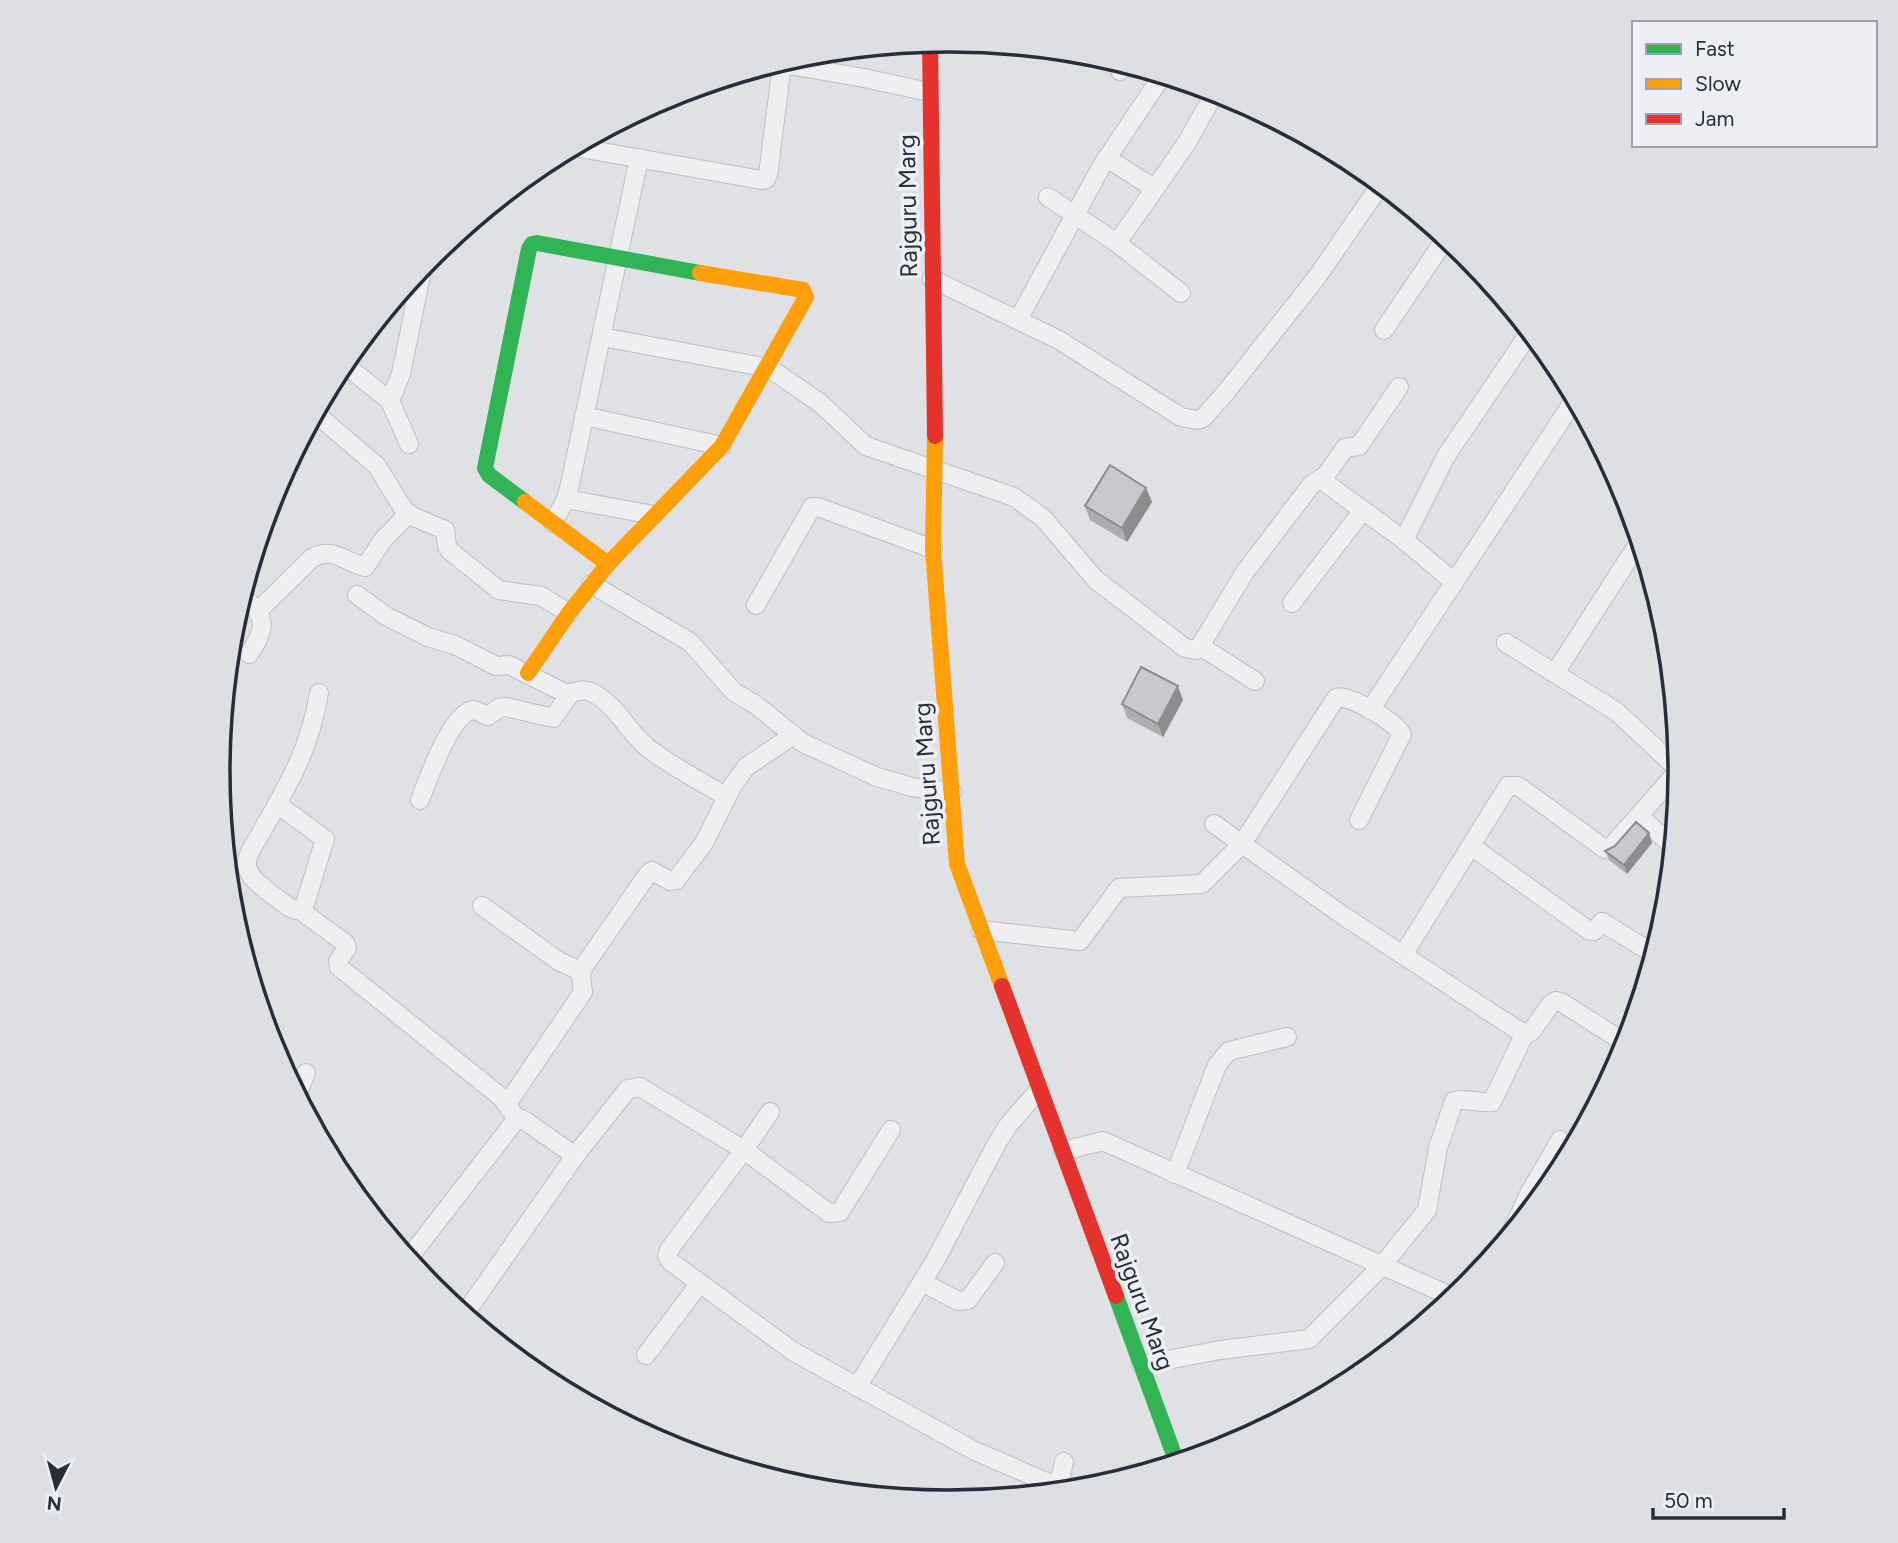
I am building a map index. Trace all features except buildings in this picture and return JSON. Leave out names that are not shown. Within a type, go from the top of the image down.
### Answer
[{"type":"street","name":"Rajguru Marg","points":[[930,53],[935,470],[933,549],[957,864],[1174,1454]]},
{"type":"street","points":[[802,68],[929,92]]},
{"type":"street","points":[[588,149],[766,179],[779,73]]},
{"type":"street","points":[[1018,320],[1074,214],[1107,158],[1157,84]]},
{"type":"street","points":[[1117,243],[1186,144],[1210,102]]},
{"type":"street","points":[[553,523],[566,499],[639,158]]},
{"type":"street","points":[[1107,158],[1155,189]]},
{"type":"street","points":[[932,279],[1072,348],[1181,417],[1197,420],[1203,418],[1227,391],[1302,298],[1375,193]]},
{"type":"street","points":[[1048,197],[1117,243],[1181,293]]},
{"type":"street","points":[[528,673],[569,613],[608,564],[722,446],[804,303],[806,297],[803,290],[532,244],[485,468],[489,475],[608,564]]},
{"type":"street","points":[[1384,330],[1440,247]]},
{"type":"street","points":[[390,401],[401,374],[419,286]]},
{"type":"street","points":[[601,337],[769,368],[820,403],[866,446],[1002,491],[1035,510],[1106,589],[1185,648],[1196,650],[1245,572],[1312,484],[1323,479],[1345,447],[1359,446],[1399,387]]},
{"type":"street","points":[[1404,540],[1446,456],[1524,341]]},
{"type":"street","points":[[352,370],[390,401],[409,444]]},
{"type":"street","points":[[1370,710],[1569,408]]},
{"type":"street","points":[[584,416],[722,446]]},
{"type":"street","points":[[322,420],[377,466],[408,514],[445,530],[450,551],[499,590],[541,596],[569,613]]},
{"type":"street","points":[[1323,479],[1404,540],[1454,582]]},
{"type":"street","points":[[566,499],[654,515]]},
{"type":"street","points":[[756,605],[808,510],[812,508],[818,507],[933,549]]},
{"type":"street","points":[[1292,603],[1363,510]]},
{"type":"street","points":[[258,611],[320,553],[328,552],[365,566],[383,540],[408,514]]},
{"type":"street","points":[[1555,673],[1633,551]]},
{"type":"street","points":[[591,584],[690,642],[734,692],[756,705],[792,736],[877,777],[952,792]]},
{"type":"street","points":[[357,595],[386,616],[428,637],[455,645],[496,666],[509,665],[570,694]]},
{"type":"street","points":[[249,654],[262,631],[261,617],[250,603]]},
{"type":"street","points":[[1506,643],[1617,712],[1668,766]]},
{"type":"street","points":[[1200,646],[1255,681]]},
{"type":"street","points":[[420,800],[443,742],[469,712],[474,710],[488,716],[499,708],[506,707],[553,718],[570,694],[583,689],[597,695],[648,748],[727,797]]},
{"type":"street","points":[[318,693],[311,733],[297,770],[247,860],[248,869],[258,883],[290,908],[303,910],[345,943],[347,948],[338,961],[339,967],[501,1097],[518,1120],[527,1122],[575,1157]]},
{"type":"street","points":[[981,930],[1080,941],[1119,888],[1202,884],[1242,844],[1336,698],[1346,697],[1370,710],[1402,734],[1359,820]]},
{"type":"street","points":[[507,1104],[583,992],[582,971],[650,872],[670,881],[676,880],[704,843],[727,797],[746,767],[792,736]]},
{"type":"street","points":[[1403,955],[1508,786],[1518,786],[1605,849],[1610,848],[1667,786]]},
{"type":"street","points":[[277,804],[325,839],[303,910]]},
{"type":"street","points":[[1639,816],[1664,838]]},
{"type":"street","points":[[1214,824],[1345,918],[1525,1033],[1531,1032],[1550,1004],[1556,1001],[1562,1002],[1617,1037]]},
{"type":"street","points":[[1471,846],[1588,930],[1594,931],[1602,922],[1646,949]]},
{"type":"street","points":[[482,906],[560,962],[582,971]]},
{"type":"street","points":[[1141,1365],[1220,1350],[1309,1339],[1381,1267],[1427,1210],[1438,1148],[1450,1108],[1454,1101],[1462,1098],[1492,1102],[1525,1033]]},
{"type":"street","points":[[1175,1174],[1217,1065],[1223,1056],[1229,1051],[1287,1037]]},
{"type":"street","points":[[301,1084],[306,1073]]},
{"type":"street","points":[[470,1307],[575,1157],[628,1089],[639,1087],[744,1150],[830,1213],[836,1214],[840,1212],[891,1130]]},
{"type":"street","points":[[857,1387],[922,1282],[997,1143],[1009,1124],[1040,1088]]},
{"type":"street","points":[[770,1112],[668,1250],[667,1256],[671,1262],[794,1352],[975,1451],[1046,1484]]},
{"type":"street","points":[[414,1252],[518,1120]]},
{"type":"street","points":[[1527,1198],[1560,1140]]},
{"type":"street","points":[[1063,1151],[1103,1141],[1443,1293]]},
{"type":"street","points":[[922,1282],[964,1302],[995,1263]]},
{"type":"street","points":[[646,1356],[700,1283]]},
{"type":"street","points":[[1060,1481],[1064,1462]]},
{"type":"traffic: fast","points":[[525,502],[489,475],[485,468],[532,244],[700,273]]},
{"type":"traffic: fast","points":[[1116,1296],[1174,1454]]},
{"type":"traffic: slow","points":[[528,673],[569,613],[608,564],[722,446],[806,297],[803,290],[700,273]]},
{"type":"traffic: slow","points":[[935,436],[933,549],[957,864],[1002,986]]},
{"type":"traffic: slow","points":[[525,502],[608,564]]},
{"type":"traffic: jam","points":[[930,53],[935,436]]},
{"type":"traffic: jam","points":[[1002,986],[1116,1296]]}]
